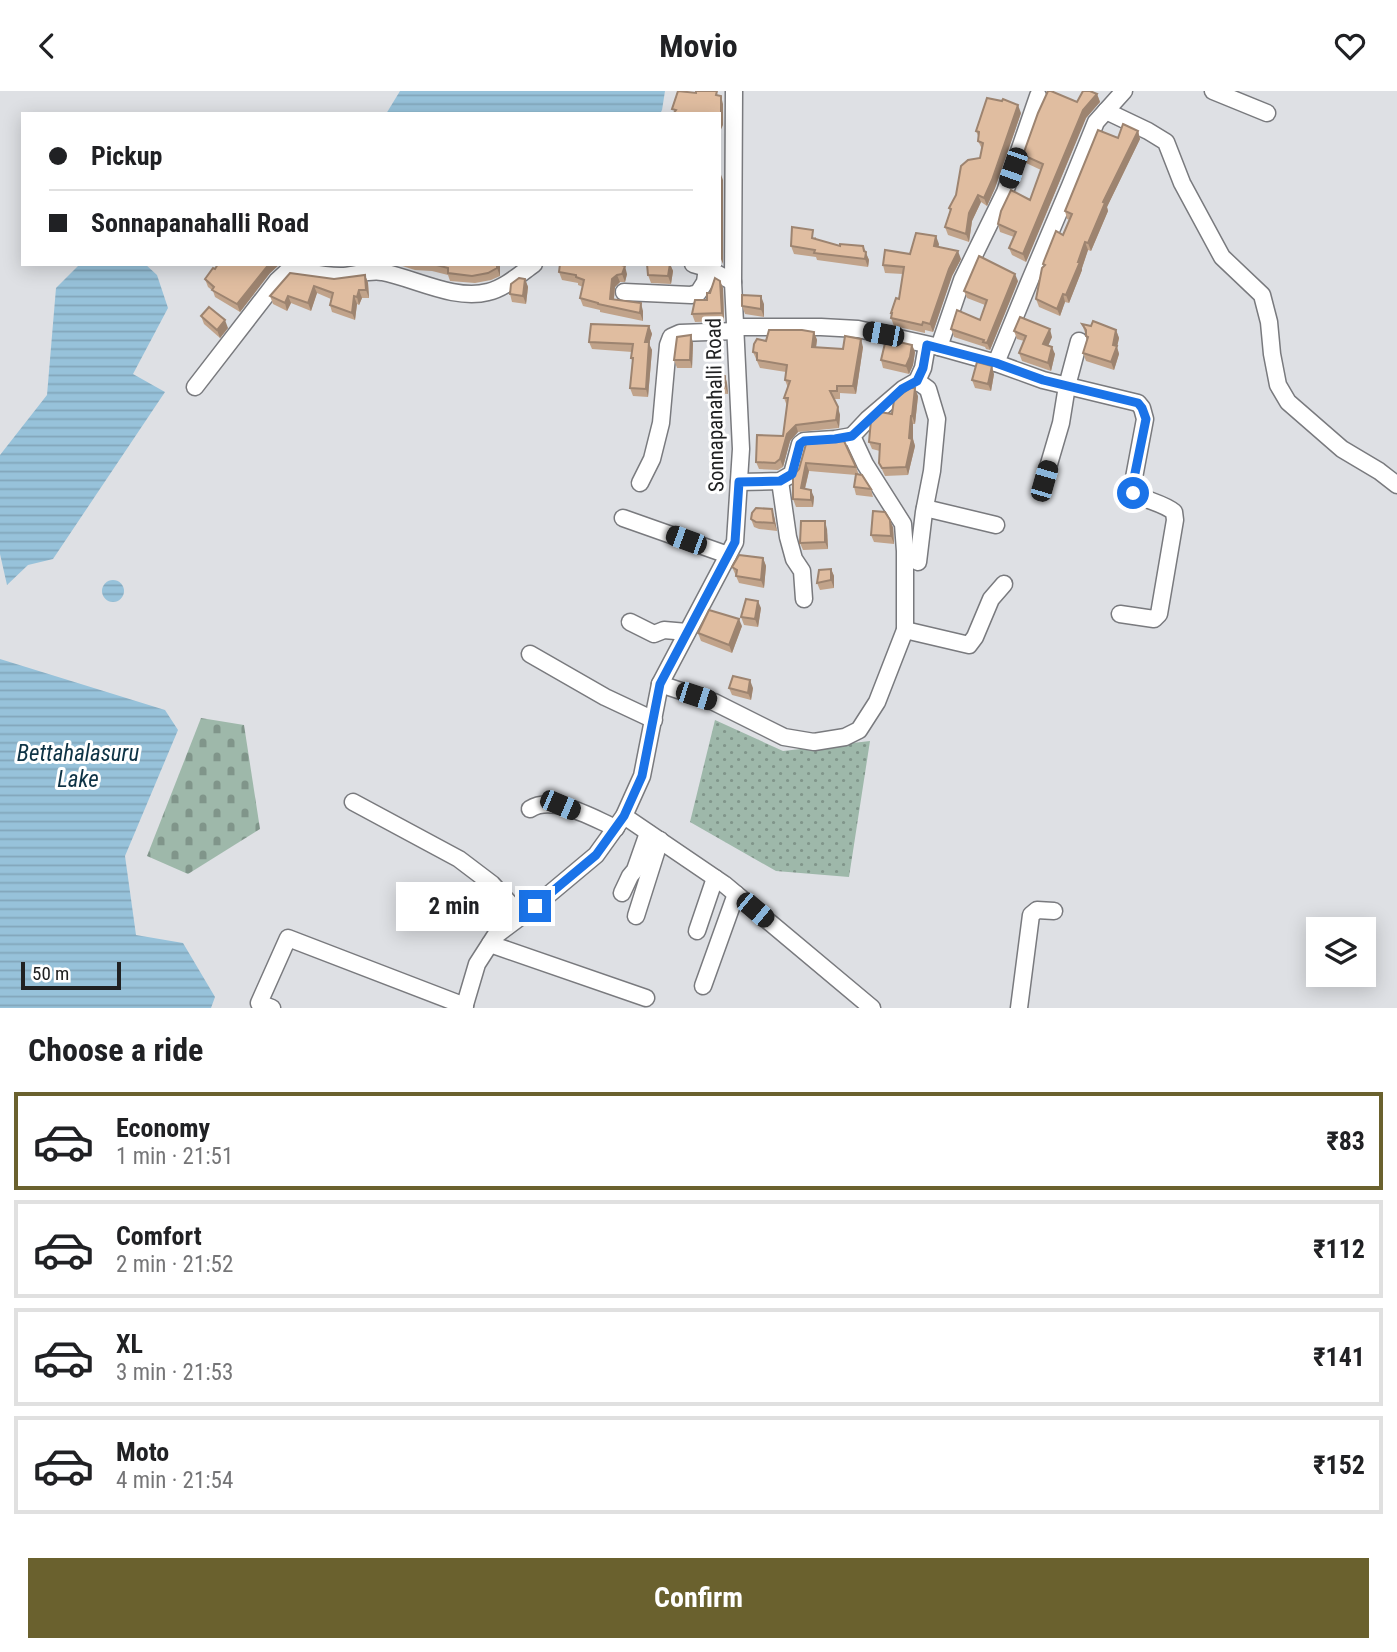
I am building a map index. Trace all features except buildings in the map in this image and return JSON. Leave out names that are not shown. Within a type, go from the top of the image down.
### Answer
[{"type":"street","name":"Sonnapanahalli Road","points":[[464,1007],[477,964],[495,936],[596,855],[620,822],[642,776],[660,684],[735,542],[741,449],[733,282],[734,91]]},
{"type":"street","points":[[996,363],[1096,122],[1124,91]]},
{"type":"street","points":[[1213,91],[1266,113]]},
{"type":"street","points":[[739,482],[780,481],[792,474],[800,444],[804,441],[852,436],[902,389],[917,381],[1005,192],[1038,96]]},
{"type":"street","points":[[1105,111],[1166,142],[1182,183],[1222,257],[1262,295],[1269,322],[1278,385],[1288,402],[1342,449],[1397,485]]},
{"type":"street","points":[[195,387],[276,281],[290,269],[344,276],[370,271],[383,272],[436,288],[473,294],[501,287],[531,266]]},
{"type":"street","points":[[700,266],[733,282]]},
{"type":"street","points":[[624,292],[698,293],[705,282],[700,266]]},
{"type":"street","points":[[640,483],[652,459],[661,423],[668,345],[671,337],[680,333],[821,327],[858,329],[996,363],[1043,380],[1138,403],[1142,408],[1146,419],[1133,493],[1168,507],[1174,512],[1175,520],[1158,614],[1154,619],[1120,614]]},
{"type":"street","points":[[1044,481],[1061,423],[1079,341]]},
{"type":"street","points":[[917,381],[928,389],[937,419],[918,562]]},
{"type":"street","points":[[660,684],[714,702],[784,737],[814,742],[845,737],[859,730],[877,702],[905,630],[905,551],[903,524],[865,464],[852,436]]},
{"type":"street","points":[[780,481],[788,537],[794,559],[802,571],[804,599]]},
{"type":"street","points":[[925,508],[996,525]]},
{"type":"street","points":[[622,518],[728,555]]},
{"type":"street","points":[[905,630],[969,645],[991,599],[1004,584]]},
{"type":"street","points":[[630,622],[653,634],[664,630],[687,632]]},
{"type":"street","points":[[530,654],[605,697],[654,720]]},
{"type":"street","points":[[352,802],[458,859],[492,884],[521,916]]},
{"type":"street","points":[[530,809],[537,804],[560,805],[620,822],[654,836],[736,894],[872,1008]]},
{"type":"street","points":[[622,893],[654,836]]},
{"type":"street","points":[[636,916],[654,836]]},
{"type":"street","points":[[697,931],[715,878]]},
{"type":"street","points":[[703,986],[736,894]]},
{"type":"street","points":[[1019,1008],[1031,915],[1037,910],[1054,911]]},
{"type":"street","points":[[272,1008],[259,1003],[288,938],[464,1007]]},
{"type":"street","points":[[490,944],[646,998]]},
{"type":"green space","points":[[201,718],[244,725],[260,829],[188,874],[147,856]]},
{"type":"green space","points":[[715,720],[783,751],[870,741],[849,877],[776,871],[690,822]]},
{"type":"water","points":[[400,91],[665,91],[661,112],[387,112]]},
{"type":"water","points":[[78,266],[147,266],[157,275],[168,308],[133,374],[165,392],[53,559],[28,565],[7,585],[0,554],[0,455],[47,395],[56,288]]},
{"type":"water","points":[[113,580],[121,583],[124,591],[121,599],[113,602],[105,599],[102,591],[105,583]]},
{"type":"water","name":"Bettahalasuru Lake","points":[[0,659],[165,710],[178,730],[125,856],[136,935],[183,943],[215,997],[211,1008],[0,1008]]},
{"type":"route","points":[[535,906],[596,855],[624,816],[642,776],[660,684],[735,542],[739,482],[780,481],[792,474],[800,444],[804,441],[852,436],[902,389],[917,381],[923,368],[927,345],[996,363],[1043,380],[1138,403],[1146,419],[1133,493]]}]
